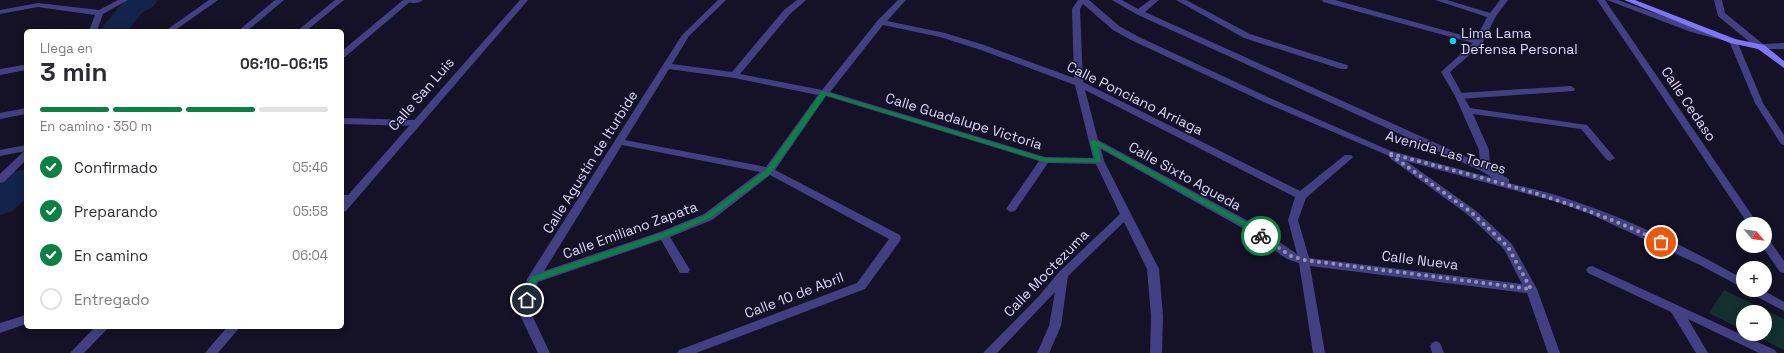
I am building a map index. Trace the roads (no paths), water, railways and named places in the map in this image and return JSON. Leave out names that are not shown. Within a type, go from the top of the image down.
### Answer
[{"type":"main road","points":[[1628,0],[1733,41],[1761,47],[1784,65]]},
{"type":"street","points":[[94,29],[100,14],[124,0]]},
{"type":"street","points":[[172,29],[214,0]]},
{"type":"street","points":[[244,29],[280,0]]},
{"type":"street","points":[[304,29],[340,0]]},
{"type":"street","points":[[344,53],[408,0],[419,0]]},
{"type":"street","name":"Calle San Luis","points":[[347,198],[416,123],[524,0]]},
{"type":"street","name":"Calle Agustín de Iturbide","points":[[544,353],[524,311],[533,279],[686,35],[722,0]]},
{"type":"street","points":[[734,75],[787,12],[802,0]]},
{"type":"street","name":"Calle Emiliano Zapata","points":[[533,279],[664,235],[708,217],[769,171],[824,92],[881,22],[902,0]]},
{"type":"street","points":[[1083,0],[1076,9],[1078,83],[1099,161],[1152,269],[1157,316],[1156,353]]},
{"type":"street","name":"Avenida Las Torres","points":[[1083,0],[1116,28],[1140,41],[1269,101],[1388,153],[1514,186],[1561,200],[1594,212],[1704,262],[1736,280]]},
{"type":"street","name":"Avenida Las Torres","points":[[1116,0],[1139,12],[1485,169],[1514,186]]},
{"type":"street","points":[[1139,12],[1155,0]]},
{"type":"street","points":[[1180,0],[1247,36],[1344,67]]},
{"type":"street","points":[[1326,0],[1479,42]]},
{"type":"street","points":[[1439,0],[1492,16]]},
{"type":"street","points":[[1485,169],[1484,150],[1460,96],[1445,72],[1479,42],[1492,16],[1504,0]]},
{"type":"street","name":"Calle Cedaso","points":[[1601,0],[1748,217]]},
{"type":"street","points":[[1610,0],[1694,30],[1733,41]]},
{"type":"street","points":[[1718,0],[1721,14],[1761,47],[1784,46]]},
{"type":"street","points":[[0,12],[38,5],[100,14]]},
{"type":"street","name":"Calle Ponciano Arriaga","points":[[881,22],[942,34],[981,46],[1078,83],[1301,196]]},
{"type":"street","name":"Calle Guadalupe Victoria","points":[[666,66],[734,75],[824,92],[1045,160],[1099,161]]},
{"type":"street","points":[[0,72],[22,68]]},
{"type":"street","points":[[1460,96],[1571,89]]},
{"type":"street","points":[[1465,110],[1584,127],[1610,158]]},
{"type":"street","points":[[0,116],[24,111]]},
{"type":"street","points":[[344,121],[416,123]]},
{"type":"street","name":"Calle Sixto Agueda","points":[[1093,141],[1248,226],[1291,256],[1304,260]]},
{"type":"street","points":[[620,142],[769,171]]},
{"type":"street","points":[[0,153],[24,148]]},
{"type":"street","points":[[1388,153],[1471,212],[1508,247],[1531,289],[1554,353]]},
{"type":"street","points":[[0,180],[24,156]]},
{"type":"street","points":[[1319,353],[1304,260],[1293,220],[1301,196],[1348,157]]},
{"type":"street","points":[[1011,209],[1045,160]]},
{"type":"street","name":"Calle 10 de Abril","points":[[683,353],[861,286],[896,238],[769,171]]},
{"type":"street","name":"Calle Moctezuma","points":[[989,353],[1043,299],[1063,275],[1125,215]]},
{"type":"street","points":[[664,235],[684,270]]},
{"type":"street","points":[[1772,252],[1784,270]]},
{"type":"street","name":"Calle Nueva","points":[[1304,260],[1531,289]]},
{"type":"street","points":[[1592,270],[1771,353]]},
{"type":"street","points":[[1042,353],[1048,346],[1060,302],[1063,275]]},
{"type":"street","points":[[1766,297],[1784,307]]},
{"type":"street","points":[[1674,307],[1702,353]]},
{"type":"street","points":[[0,328],[24,320]]},
{"type":"street","points":[[76,353],[101,329]]},
{"type":"street","points":[[210,353],[232,329]]},
{"type":"lane","points":[[1733,41],[1758,103],[1784,142]]},
{"type":"waterway","points":[[115,29],[132,7],[145,0]]},
{"type":"waterway","points":[[0,203],[24,182]]},
{"type":"place","name":"Lima Lama Defensa Personal","points":[[1453,41]]}]
